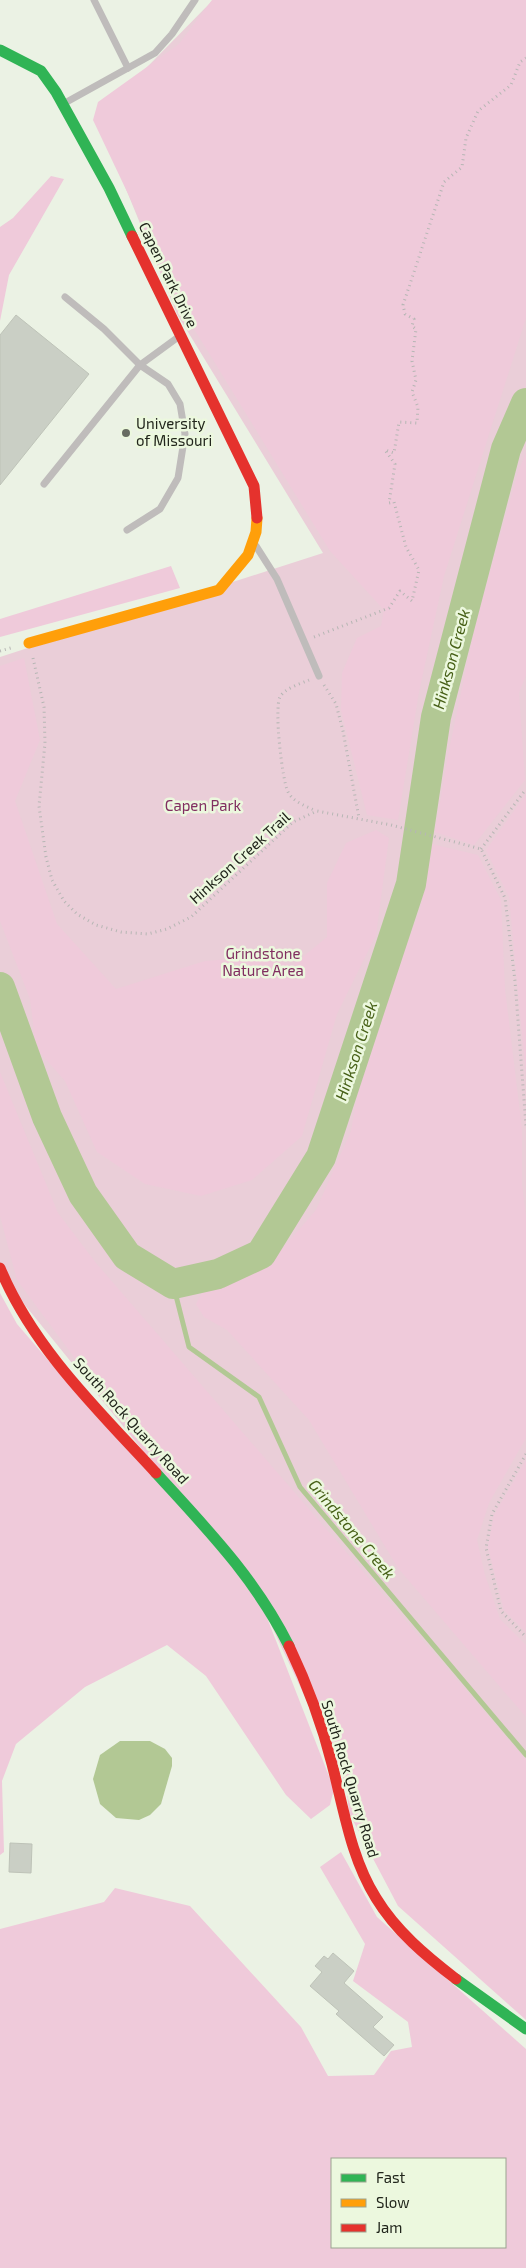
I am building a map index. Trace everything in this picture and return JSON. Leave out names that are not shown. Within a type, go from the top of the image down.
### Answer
[{"type":"street","name":"Capen Park Drive","points":[[0,50],[40,70],[63,104],[109,188],[254,486],[258,513],[255,544]]},
{"type":"street","points":[[29,643],[219,590],[240,569],[255,544]]},
{"type":"street","name":"South Rock Quarry Road","points":[[0,1268],[8,1291],[34,1330],[70,1377],[213,1535],[262,1598],[297,1665],[326,1741],[355,1855],[371,1889],[389,1917],[415,1944],[526,2029]]},
{"type":"lane","points":[[94,0],[128,68]]},
{"type":"lane","points":[[63,104],[155,53],[172,34],[195,0]]},
{"type":"lane","points":[[66,297],[104,329],[140,365],[168,384],[180,404],[185,434],[178,478],[160,509],[127,530]]},
{"type":"lane","points":[[44,484],[140,365],[181,335]]},
{"type":"lane","points":[[255,544],[277,579],[319,676]]},
{"type":"path","points":[[304,642],[389,608],[400,591],[412,601],[419,570],[406,547],[394,502],[389,503],[395,464],[385,450],[394,453],[399,422],[417,424],[418,407],[412,392],[416,380],[412,361],[416,329],[412,326],[414,320],[405,314],[403,305],[444,182],[462,167],[466,138],[478,111],[511,85],[520,62],[526,58]]},
{"type":"path","points":[[0,651],[29,643]]},
{"type":"path","name":"Hinkson Creek Trail","points":[[29,643],[44,707],[45,742],[39,806],[46,857],[52,880],[64,901],[77,914],[96,925],[121,932],[148,934],[167,929],[191,917],[293,822],[317,811]]},
{"type":"path","points":[[359,818],[336,704],[319,676],[292,687],[280,696],[276,708],[284,776],[287,791],[294,800],[317,811],[391,825],[481,849]]},
{"type":"path","points":[[481,849],[526,789]]},
{"type":"path","points":[[481,849],[505,898],[515,981],[526,1126]]},
{"type":"path","points":[[526,1454],[492,1514],[486,1548],[502,1611],[526,1637]]},
{"type":"green space","points":[[212,0],[526,0],[526,318],[444,576],[419,692],[398,820],[367,815],[341,710],[342,673],[357,638],[381,626],[384,610],[330,551],[185,314],[93,120],[98,102],[179,44]]},
{"type":"green space","name":"Capen Park","points":[[213,0],[526,0],[526,2016],[255,1589],[3,1278],[0,1267],[0,657],[323,553],[177,314],[97,118]]},
{"type":"green space","points":[[51,176],[64,179],[9,275],[0,321],[0,227],[13,218]]},
{"type":"green space","points":[[526,453],[526,675],[519,693],[525,780],[474,845],[435,832],[449,750],[476,622],[519,469]]},
{"type":"green space","points":[[171,566],[180,588],[0,637],[0,619]]},
{"type":"green space","name":"Grindstone Nature Area","points":[[24,658],[40,740],[15,801],[57,924],[116,989],[205,961],[256,957],[293,965],[327,937],[327,883],[346,843],[376,830],[389,838],[376,935],[337,1014],[302,1136],[252,1180],[201,1196],[145,1184],[97,1152],[65,1081],[36,1048],[30,999],[0,921],[0,666]]},
{"type":"green space","points":[[526,794],[526,1076],[509,897],[486,850]]},
{"type":"green space","points":[[432,844],[478,855],[501,900],[505,989],[522,1129],[522,1185],[526,1216],[526,1438],[489,1503],[477,1540],[485,1575],[500,1619],[526,1645],[526,1717],[398,1568],[309,1420],[227,1330],[204,1317],[196,1304],[205,1287],[241,1280],[272,1261],[316,1210],[351,1131],[365,1051],[420,910]]},
{"type":"green space","points":[[0,1072],[58,1213],[96,1263],[526,1760],[526,2020],[398,1906],[349,1813],[346,1784],[264,1610],[334,1789],[330,1805],[311,1819],[286,1795],[206,1676],[167,1645],[85,1687],[16,1744],[2,1781],[4,1852],[0,1855],[0,1293],[17,1324],[104,1425],[148,1457],[17,1280],[0,1216]]},
{"type":"green space","points":[[526,1460],[526,1632],[504,1610],[488,1547],[494,1515]]},
{"type":"green space","points":[[341,1852],[377,1917],[526,2049],[526,2268],[0,2268],[0,1929],[104,1902],[115,1888],[190,1906],[301,2027],[328,2076],[374,2075],[391,2051],[412,2047],[408,2022],[353,1981],[365,1944],[320,1867]]},
{"type":"shaded area","points":[[120,1741],[150,1741],[165,1749],[172,1758],[172,1766],[161,1804],[150,1815],[139,1820],[116,1818],[100,1804],[93,1779],[100,1755]]},
{"type":"building","points":[[16,315],[89,374],[0,485],[0,335]]},
{"type":"building","points":[[10,1843],[32,1844],[31,1873],[9,1872]]},
{"type":"building","points":[[333,1953],[354,1971],[344,1983],[383,2017],[373,2027],[394,2045],[384,2056],[336,2014],[339,2011],[310,1986],[322,1972],[315,1966],[324,1956],[328,1959]]},
{"type":"waterway","name":"Hinkson Creek","points":[[0,987],[47,1117],[83,1194],[127,1256],[173,1284],[218,1274],[261,1254],[321,1157],[411,884],[436,717],[506,449],[526,403]]},
{"type":"waterway","name":"Grindstone Creek","points":[[173,1284],[189,1347],[259,1397],[300,1487],[526,1755]]},
{"type":"traffic: fast","points":[[0,50],[41,71],[56,92],[109,188],[132,236]]},
{"type":"traffic: fast","points":[[156,1473],[229,1555],[261,1598],[289,1646]]},
{"type":"traffic: fast","points":[[456,1979],[526,2029]]},
{"type":"traffic: slow","points":[[29,643],[219,590],[248,555],[256,532],[257,518]]},
{"type":"traffic: jam","points":[[132,236],[254,486],[257,518]]},
{"type":"traffic: jam","points":[[0,1268],[30,1325],[49,1352],[90,1402],[156,1473]]},
{"type":"traffic: jam","points":[[289,1646],[319,1719],[349,1833],[367,1883],[384,1910],[402,1932],[456,1979]]},
{"type":"place","name":"University of Missouri","points":[[126,433]]}]
